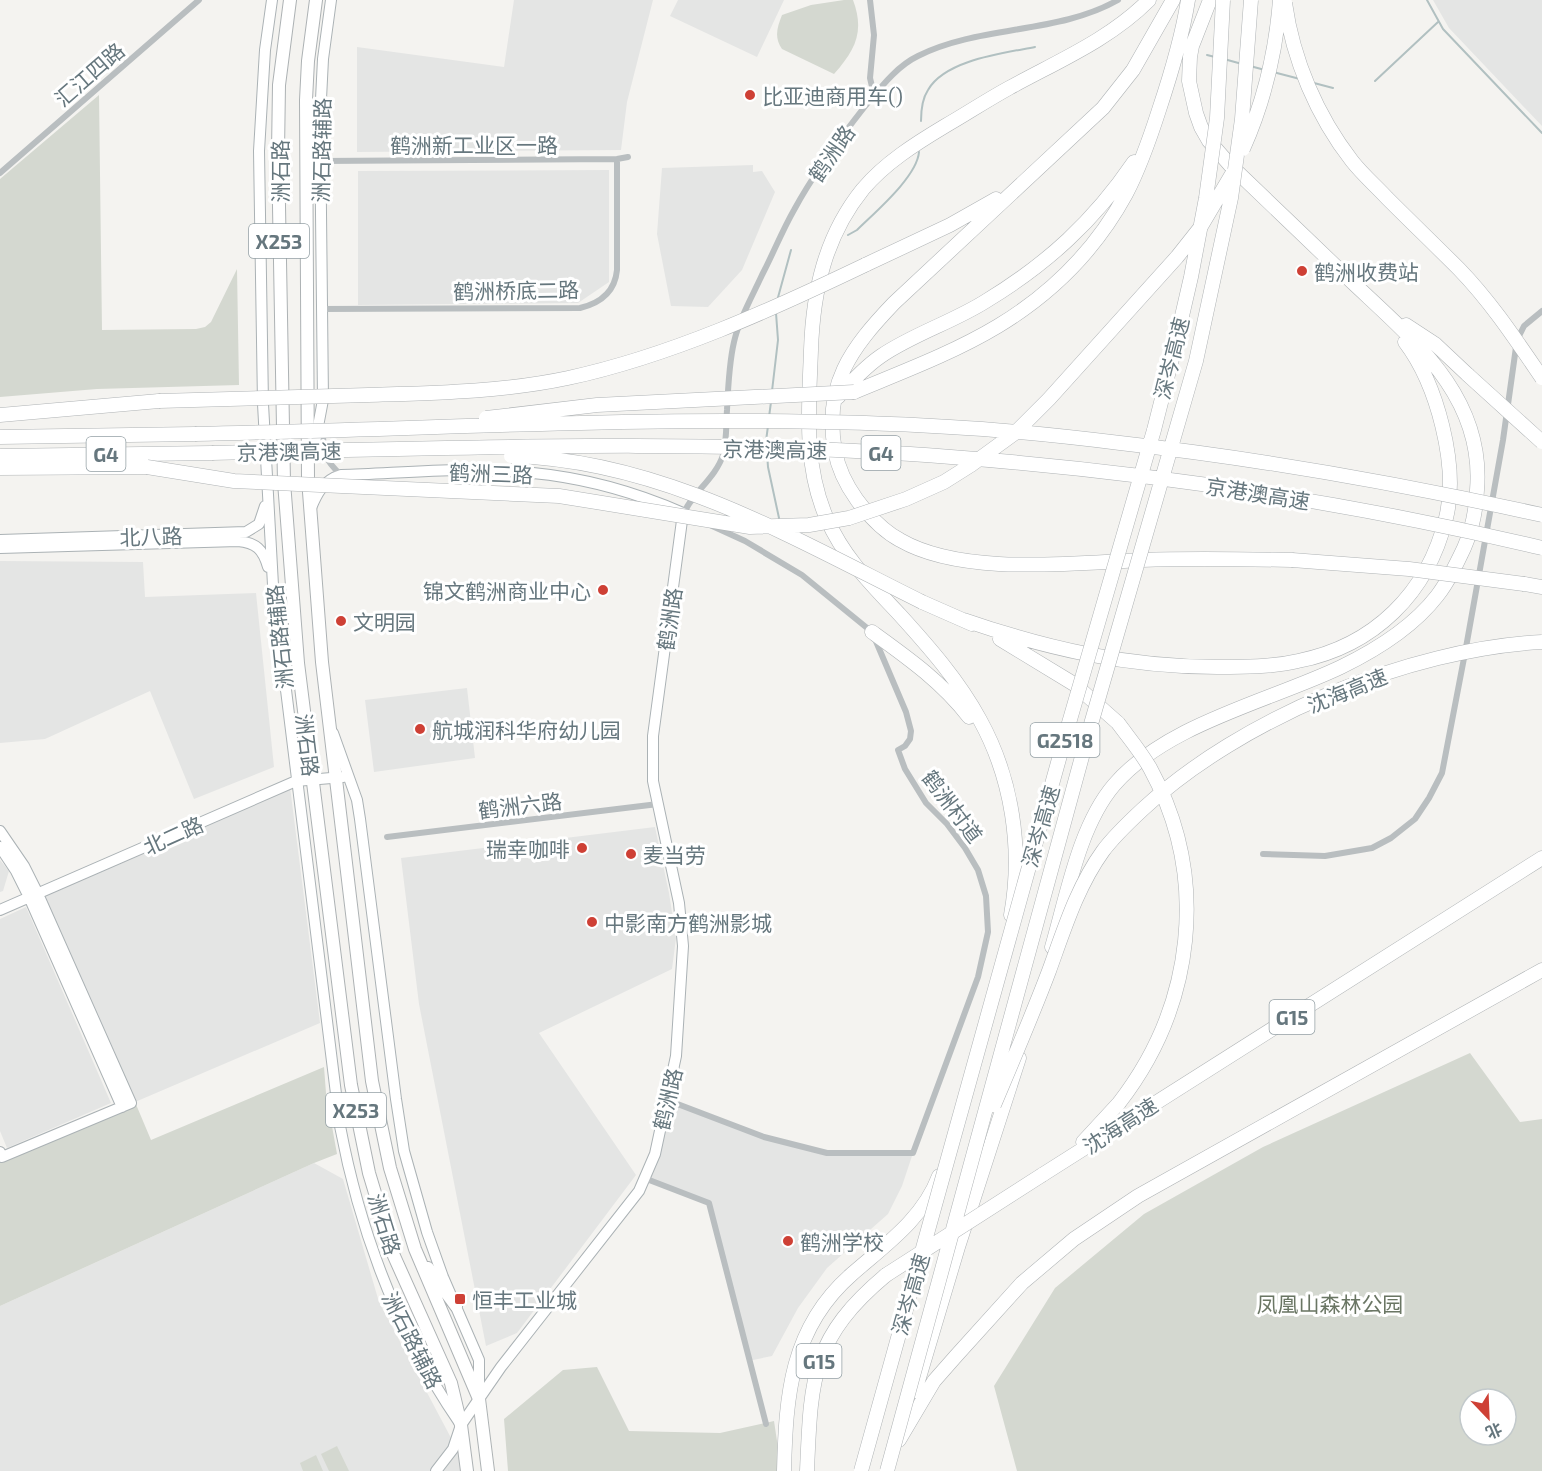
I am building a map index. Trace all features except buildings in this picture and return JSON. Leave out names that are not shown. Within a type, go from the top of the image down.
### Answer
[{"type":"highway","points":[[784,1471],[785,1418],[789,1386],[797,1356],[809,1330],[828,1300],[850,1276],[915,1217],[927,1202],[938,1178],[999,964],[1014,899],[1016,864],[1011,805],[999,765],[980,720],[962,690],[940,661],[855,566],[834,533],[819,499],[809,440],[811,342],[818,281],[829,244],[839,223],[866,186],[882,170],[920,141],[1009,88],[1104,37],[1149,0]]},
{"type":"highway","points":[[1173,0],[1142,55],[1110,99],[871,327],[851,354],[840,375],[831,419],[836,458],[853,494],[865,511],[881,527],[900,540],[924,551],[972,562],[1009,564],[1173,559],[1292,560],[1409,569],[1542,587]]},
{"type":"highway","points":[[385,429],[597,405],[854,392],[970,341],[998,326],[1050,288],[1072,267],[1110,220],[1134,177],[1152,132],[1174,66],[1188,0]]},
{"type":"highway","points":[[889,1471],[958,1247],[1006,1103],[1077,861],[1099,804],[1115,783],[1136,764],[1163,745],[1219,716],[1341,666],[1394,636],[1438,596],[1456,566],[1468,539],[1476,508],[1479,474],[1476,447],[1460,403],[1442,372],[1413,339],[1230,165],[1209,141],[1196,113],[1189,69],[1192,46],[1210,0]]},
{"type":"highway","name":"深岑高速","points":[[861,1471],[1063,746],[1154,430],[1170,366],[1191,277],[1206,198],[1217,118],[1223,0]]},
{"type":"highway","name":"深岑高速","points":[[889,1471],[1089,731],[1196,361],[1231,198],[1242,119],[1251,0]]},
{"type":"highway","points":[[1282,0],[1304,74],[1313,97],[1335,137],[1354,163],[1460,270],[1487,301],[1542,378]]},
{"type":"highway","points":[[0,468],[147,467],[234,481],[559,496],[750,527],[809,525],[849,518],[906,499],[962,471],[1015,433],[1081,364],[1200,228],[1232,173],[1257,114],[1282,0]]},
{"type":"highway","points":[[833,403],[864,369],[880,356],[985,302],[1056,252],[1096,212],[1116,188],[1152,132]]},
{"type":"highway","points":[[0,414],[159,401],[473,391],[566,378],[601,370],[696,338],[781,303],[950,225],[1021,184]]},
{"type":"highway","points":[[1379,308],[1435,344],[1542,442]]},
{"type":"highway","points":[[964,620],[1032,642],[1092,656],[1163,666],[1208,667],[1264,666],[1308,659],[1344,646],[1381,623],[1416,588],[1432,560],[1447,514],[1450,482],[1447,452],[1431,387],[1422,365],[1379,308]]},
{"type":"highway","name":"京港澳高速","points":[[0,437],[617,422],[818,422],[952,427],[1072,437],[1267,462],[1392,483],[1542,515]]},
{"type":"highway","name":"京港澳高速","points":[[0,456],[605,446],[822,450],[951,457],[1167,480],[1307,500],[1404,517],[1542,548]]},
{"type":"highway","points":[[212,453],[321,460],[525,456],[566,460],[607,468],[680,488],[736,510],[922,602],[964,620],[1008,643],[1074,684],[1118,723],[1149,767],[1171,815],[1184,870],[1188,901],[1187,932],[1183,961],[1167,1018],[1145,1066],[1119,1103],[1091,1135],[1042,1175]]},
{"type":"highway","points":[[872,632],[944,687],[972,720],[999,765]]},
{"type":"highway","name":"沈海高速","points":[[971,1162],[1049,972],[1068,916],[1102,852],[1149,803],[1182,776],[1227,747],[1281,717],[1338,692],[1427,661],[1488,647],[1542,642]]},
{"type":"highway","name":"沈海高速","points":[[807,1471],[811,1392],[818,1365],[829,1337],[864,1293],[886,1275],[1542,858]]},
{"type":"highway","points":[[899,1440],[934,1381],[1022,1283],[1074,1239],[1138,1196],[1542,970]]},
{"type":"main road","name":"洲石路","points":[[290,0],[279,85],[278,140],[284,482],[298,663],[351,1085],[369,1173],[394,1256],[451,1383],[461,1425],[467,1471]]},
{"type":"main road","name":"洲石路","points":[[316,0],[308,61],[306,159],[308,479],[322,662],[372,1081],[390,1168],[415,1249],[479,1399],[488,1471]]},
{"type":"main road","points":[[415,1249],[456,1306]]},
{"type":"street","name":"汇江四路","points":[[0,172],[199,0]]},
{"type":"street","name":"洲石路辅路","points":[[272,0],[265,50],[259,151],[263,405],[273,585],[340,1126],[349,1177],[383,1279],[414,1350],[461,1425]]},
{"type":"street","name":"洲石路辅路","points":[[308,479],[323,400],[320,161],[323,59],[331,0]]},
{"type":"street","points":[[870,0],[874,35],[870,78],[874,95]]},
{"type":"street","name":"鹤洲路","points":[[436,1471],[453,1449],[461,1425],[501,1367],[639,1191],[655,1154],[676,1056],[683,945],[679,903],[653,781],[653,736],[683,513],[714,473],[722,456],[734,342],[743,315],[793,210],[823,163],[874,95],[903,64],[919,55],[975,37],[1070,18],[1118,0]]},
{"type":"street","name":"鹤洲新工业区一路","points":[[320,161],[617,159],[628,157]]},
{"type":"street","points":[[306,159],[320,213]]},
{"type":"street","name":"鹤洲桥底二路","points":[[321,309],[580,308],[589,306],[601,299],[616,283],[617,159]]},
{"type":"street","points":[[1263,854],[1325,856],[1372,848],[1391,838],[1415,819],[1442,773],[1503,440],[1518,340],[1524,327],[1542,311]]},
{"type":"street","points":[[311,508],[318,492],[328,481],[341,475],[325,455],[323,400]]},
{"type":"street","name":"鹤洲三路","points":[[341,475],[458,471],[532,472],[595,483],[658,502],[683,513]]},
{"type":"street","name":"北八路","points":[[0,540],[246,532],[259,524],[262,518],[267,484]]},
{"type":"street","name":"鹤洲村道","points":[[667,1100],[764,1137],[827,1153],[914,1154],[978,977],[988,932],[986,896],[978,870],[965,848],[926,803],[905,769],[898,750],[910,740],[911,731],[906,712],[872,632],[802,575],[745,541],[683,513]]},
{"type":"street","name":"北八路","points":[[0,549],[250,543],[258,546],[262,552],[273,585]]},
{"type":"street","points":[[329,721],[357,800],[404,1151],[427,1232],[479,1360],[479,1399]]},
{"type":"street","name":"北二路","points":[[0,910],[296,781],[349,776]]},
{"type":"street","name":"鹤洲六路","points":[[387,837],[658,804]]},
{"type":"street","points":[[0,831],[24,866],[34,896],[126,1105],[2,1157],[0,1152]]},
{"type":"street","points":[[0,847],[34,896]]},
{"type":"street","points":[[644,1178],[709,1203],[766,1424]]},
{"type":"shaded area","points":[[514,0],[653,0],[627,102],[621,150],[357,152],[357,47],[504,67]]},
{"type":"shaded area","points":[[678,0],[784,0],[757,57],[670,16]]},
{"type":"shaded area","points":[[1433,0],[1542,0],[1542,126],[1449,28]]},
{"type":"shaded area","points":[[753,165],[753,172],[762,171],[775,192],[742,270],[708,307],[671,306],[657,234],[662,168]]},
{"type":"shaded area","points":[[609,170],[609,282],[578,303],[358,305],[358,171]]},
{"type":"shaded area","points":[[0,561],[143,562],[145,597],[256,593],[274,767],[194,799],[150,691],[45,739],[0,743]]},
{"type":"shaded area","name":"航城润科华府幼儿园","points":[[467,688],[475,758],[374,772],[365,700]]},
{"type":"shaded area","points":[[290,787],[320,1023],[135,1102],[43,896]]},
{"type":"shaded area","points":[[655,827],[676,938],[672,969],[539,1033],[636,1175],[517,1333],[486,1346],[419,1004],[401,858]]},
{"type":"shaded area","points":[[0,860],[9,871],[3,891],[0,892]]},
{"type":"shaded area","points":[[26,907],[111,1103],[7,1148],[0,1131],[0,919]]},
{"type":"shaded area","name":"鹤洲学校","points":[[667,1100],[764,1137],[827,1153],[913,1153],[902,1186],[888,1214],[827,1268],[798,1308],[772,1356],[748,1361],[709,1203],[644,1178]]},
{"type":"shaded area","points":[[314,1163],[343,1179],[379,1302],[459,1453],[460,1471],[0,1471],[0,1306]]},
{"type":"green space","points":[[853,0],[858,31],[848,57],[834,74],[782,49],[777,32],[782,15],[811,5]]},
{"type":"green space","points":[[99,95],[102,330],[205,327],[211,322],[237,269],[239,385],[97,389],[0,397],[0,179]]},
{"type":"green space","name":"凤凰山森林公园","points":[[1470,1053],[1520,1122],[1542,1119],[1542,1471],[1017,1471],[994,1386],[1055,1288],[1144,1214],[1263,1147]]},
{"type":"green space","points":[[324,1067],[326,1093],[337,1154],[0,1306],[0,1152],[2,1156],[135,1102],[151,1140]]},
{"type":"green space","points":[[597,1367],[629,1431],[720,1433],[774,1421],[780,1461],[778,1471],[508,1471],[504,1419],[563,1370]]},
{"type":"green space","points":[[337,1446],[349,1471],[329,1471],[321,1454]]},
{"type":"green space","points":[[316,1455],[323,1471],[303,1471],[300,1463]]},
{"type":"waterway","points":[[1427,0],[1443,29],[1542,133]]},
{"type":"waterway","points":[[1375,81],[1438,22]]},
{"type":"waterway","points":[[921,121],[922,105],[926,93],[936,80],[948,71],[992,55],[1035,47]]},
{"type":"waterway","points":[[1207,55],[1215,57]]},
{"type":"waterway","points":[[1224,59],[1242,64]]},
{"type":"waterway","points":[[1250,66],[1265,70]]},
{"type":"waterway","points":[[1273,72],[1300,79]]},
{"type":"waterway","points":[[1314,83],[1333,88]]},
{"type":"waterway","points":[[848,235],[857,230],[903,183],[911,172],[919,152]]},
{"type":"waterway","points":[[777,301],[791,250]]},
{"type":"waterway","points":[[772,391],[778,340],[776,313]]},
{"type":"waterway","points":[[769,417],[771,402]]},
{"type":"waterway","points":[[766,441],[768,426]]},
{"type":"waterway","points":[[767,453],[779,518]]},
{"type":"place","name":"比亚迪商用车()","points":[[750,95]]},
{"type":"place","name":"鹤洲收费站","points":[[1302,271]]},
{"type":"place","name":"锦文鹤洲商业中心","points":[[603,590]]},
{"type":"place","name":"文明园","points":[[341,621]]},
{"type":"place","name":"航城润科华府幼儿园","points":[[420,729]]},
{"type":"place","name":"瑞幸咖啡","points":[[582,848]]},
{"type":"place","name":"麦当劳","points":[[631,854]]},
{"type":"place","name":"中影南方鹤洲影城","points":[[592,922]]},
{"type":"place","name":"鹤洲学校","points":[[788,1241]]},
{"type":"place","name":"恒丰工业城","points":[[460,1299]]}]
